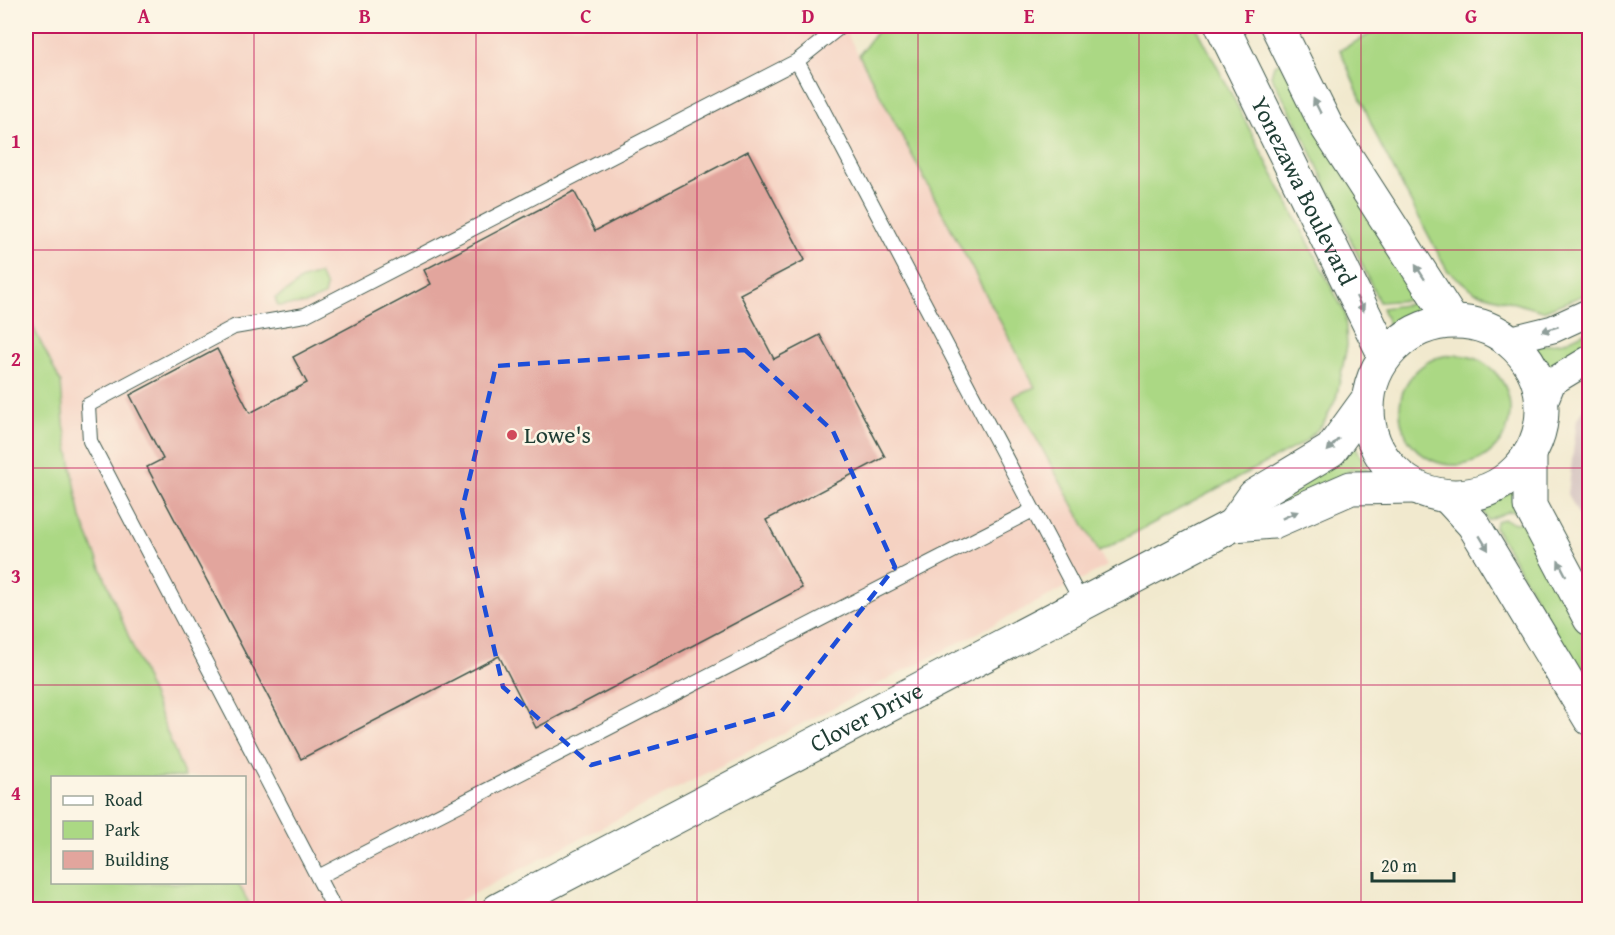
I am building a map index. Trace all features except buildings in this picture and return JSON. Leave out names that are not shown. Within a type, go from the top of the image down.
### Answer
[{"type":"street","name":"Yonezawa Boulevard","points":[[1222,26],[1385,357]]},
{"type":"street","name":"Yonezawa Boulevard","points":[[1277,26],[1327,127],[1452,321]]},
{"type":"street","points":[[1509,340],[1553,329],[1590,312]]},
{"type":"street","points":[[1233,525],[1273,522],[1351,488],[1415,487],[1448,497],[1480,493],[1509,478],[1530,454],[1541,429],[1542,407],[1537,378],[1526,357],[1509,340],[1492,329],[1472,323],[1452,321],[1426,326],[1403,338],[1385,357],[1374,377],[1368,399],[1369,425],[1378,450],[1393,471],[1415,487]]},
{"type":"street","points":[[1542,407],[1552,382],[1590,359]]},
{"type":"street","points":[[1233,525],[1254,496],[1331,450],[1368,399]]},
{"type":"street","points":[[1530,454],[1530,506],[1590,620]]},
{"type":"street","points":[[1448,497],[1473,524],[1590,719]]},
{"type":"street","name":"Clover Drive","points":[[498,909],[1233,525]]},
{"type":"lane","points":[[335,909],[90,441],[88,405],[234,327],[304,315],[797,61],[841,26]]},
{"type":"lane","points":[[797,61],[1083,604]]},
{"type":"lane","points":[[318,877],[1033,510]]},
{"type":"highlighted area","points":[[745,350],[833,431],[895,567],[781,712],[591,765],[503,687],[462,510],[496,366]]},
{"type":"shaded area","points":[[26,26],[843,26],[1035,387],[1013,397],[1107,566],[444,909],[252,909],[239,884],[246,884],[246,776],[185,776],[79,512],[26,406]]},
{"type":"shaded area","points":[[1589,401],[1589,537],[1568,494],[1577,419]]},
{"type":"green space","points":[[881,26],[1196,26],[1345,313],[1347,346],[1336,399],[1323,424],[1305,442],[1099,552],[1013,396],[1035,387],[859,55]]},
{"type":"green space","points":[[1385,26],[1589,26],[1589,293],[1543,311],[1475,292],[1447,270],[1380,144],[1340,50]]},
{"type":"green space","points":[[1282,62],[1417,293],[1411,300],[1379,302],[1302,132],[1271,76],[1274,65]]},
{"type":"green space","points":[[319,274],[326,287],[324,296],[305,304],[278,306],[275,298],[291,289],[300,280]]},
{"type":"green space","points":[[1424,299],[1429,309],[1390,328],[1382,308],[1418,303]]},
{"type":"green space","points":[[26,313],[61,383],[64,424],[81,518],[185,776],[51,776],[51,884],[239,884],[252,909],[26,909]]},
{"type":"green space","points":[[1589,330],[1589,346],[1550,374],[1535,346],[1564,342]]},
{"type":"green space","points":[[1455,355],[1476,359],[1494,371],[1506,389],[1510,410],[1506,431],[1494,449],[1476,461],[1455,465],[1434,461],[1416,449],[1404,431],[1400,410],[1404,389],[1416,371],[1434,359]]},
{"type":"green space","points":[[1354,443],[1368,471],[1352,470],[1275,508],[1271,500]]},
{"type":"green space","points":[[1518,488],[1520,512],[1509,511],[1487,520],[1481,507]]},
{"type":"green space","points":[[1504,519],[1515,523],[1533,520],[1589,640],[1589,690],[1495,528],[1496,521]]},
{"type":"place","name":"Lowe's","points":[[512,435]]}]
